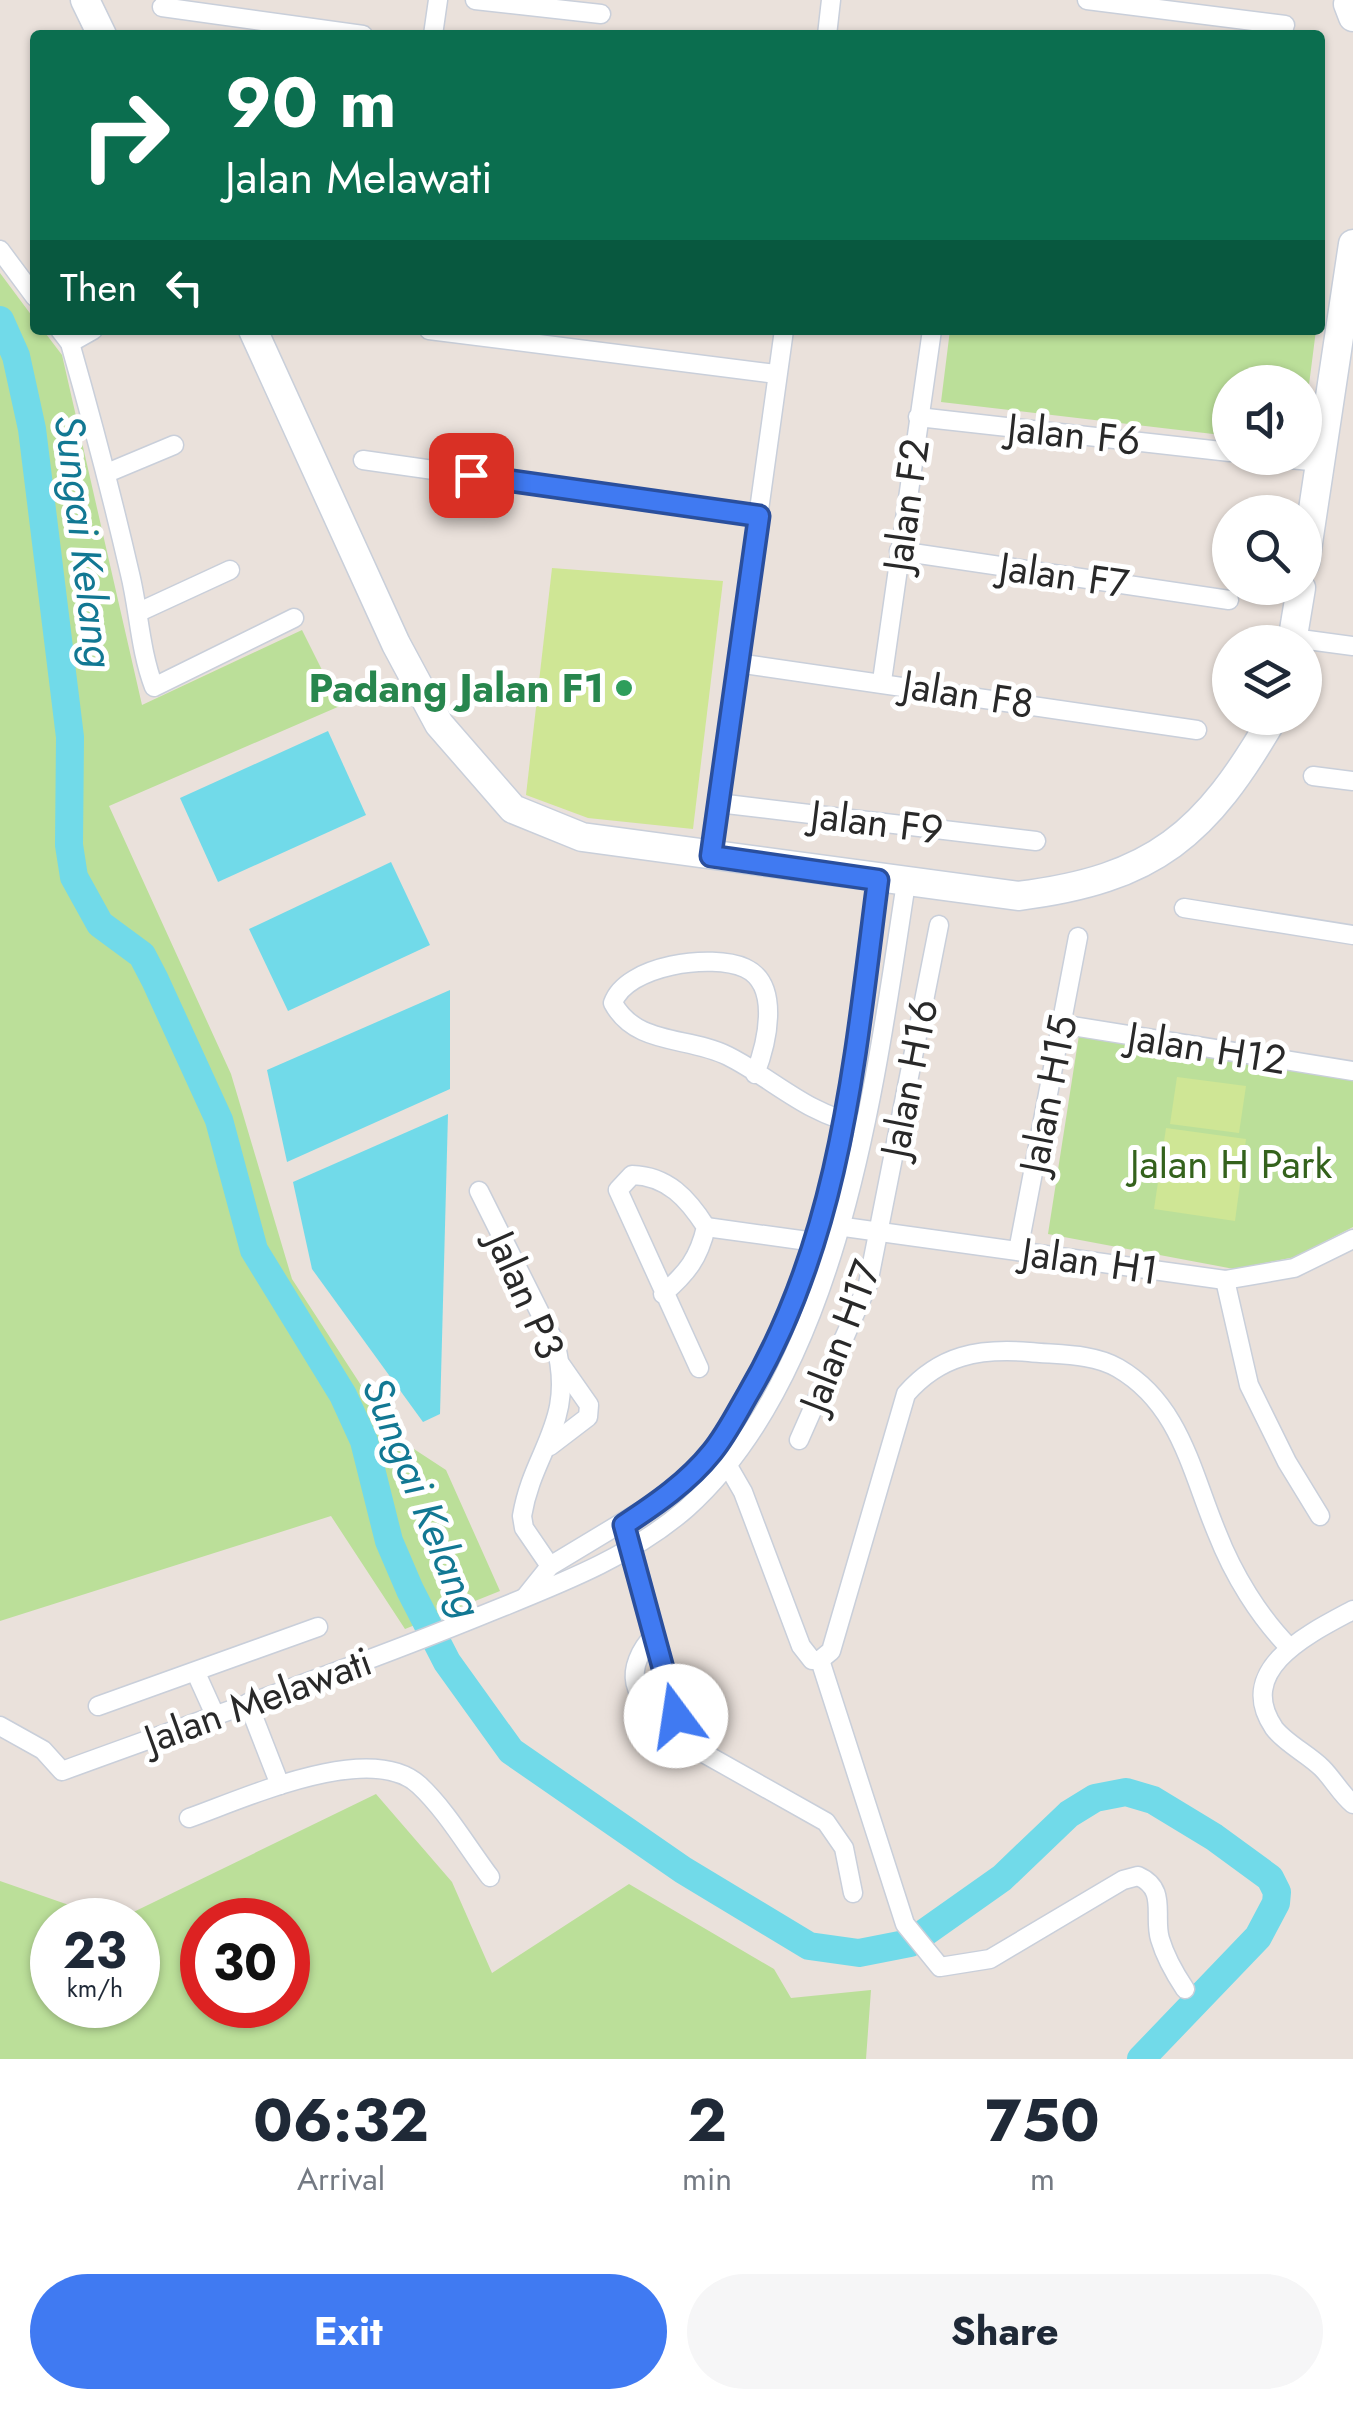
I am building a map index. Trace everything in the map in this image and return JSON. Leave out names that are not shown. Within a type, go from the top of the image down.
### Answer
[{"type":"main road","points":[[84,0],[99,30]]},
{"type":"main road","points":[[1322,449],[1353,244]]},
{"type":"main road","points":[[255,335],[396,644],[440,724],[478,774],[513,809],[582,838],[1018,896],[1075,888],[1124,871],[1192,832],[1237,780],[1263,735]]},
{"type":"street","points":[[433,30],[438,0]]},
{"type":"street","points":[[475,0],[600,14]]},
{"type":"street","points":[[828,30],[831,0]]},
{"type":"street","points":[[1087,0],[1286,25]]},
{"type":"street","points":[[162,7],[327,30]]},
{"type":"street","points":[[0,250],[30,290]]},
{"type":"street","points":[[468,335],[776,374]]},
{"type":"street","points":[[711,856],[783,335]]},
{"type":"street","name":"Jalan F2","points":[[882,680],[931,335]]},
{"type":"street","points":[[65,337],[107,473],[139,612],[145,665],[154,687],[294,618]]},
{"type":"street","name":"Jalan F6","points":[[918,417],[1212,450]]},
{"type":"street","points":[[107,473],[174,446]]},
{"type":"street","points":[[363,460],[759,516]]},
{"type":"street","name":"Jalan F7","points":[[899,551],[1212,597]]},
{"type":"street","points":[[139,612],[230,570]]},
{"type":"street","points":[[1322,643],[1353,646]]},
{"type":"street","name":"Jalan F8","points":[[738,662],[882,680],[1197,730]]},
{"type":"street","points":[[1313,776],[1353,781]]},
{"type":"street","name":"Jalan F9","points":[[718,802],[1036,841]]},
{"type":"street","name":"Jalan Melawati","points":[[0,1726],[43,1750],[62,1771],[418,1642],[526,1597],[633,1546],[686,1508],[728,1466],[782,1376],[807,1321],[830,1226],[892,882]]},
{"type":"street","name":"Jalan Melawati","points":[[526,1597],[550,1566],[672,1493],[714,1451],[764,1367],[815,1242],[830,1226],[869,1126],[892,882]]},
{"type":"street","points":[[1184,908],[1353,935]]},
{"type":"street","name":"Jalan H16","points":[[878,1232],[939,925]]},
{"type":"street","name":"Jalan H15","points":[[1018,1250],[1078,937]]},
{"type":"street","points":[[755,1074],[764,1052],[769,1006],[758,978],[747,968],[691,964],[649,970],[616,992],[612,1002],[621,1018],[638,1031],[727,1055],[755,1074],[812,1108],[869,1126]]},
{"type":"street","name":"Jalan H12","points":[[1060,1024],[1353,1071]]},
{"type":"street","points":[[663,1294],[688,1272],[701,1253],[706,1227],[688,1198],[657,1180],[632,1175],[618,1190],[663,1294],[699,1368]]},
{"type":"street","name":"Jalan P3","points":[[478,1192],[555,1343],[561,1365],[563,1387],[550,1446],[522,1516],[524,1528],[550,1566]]},
{"type":"street","name":"Jalan H1","points":[[830,1226],[1225,1280],[1294,1268],[1353,1239]]},
{"type":"street","points":[[706,1227],[815,1242]]},
{"type":"street","name":"Jalan H17","points":[[799,1440],[868,1284],[878,1232]]},
{"type":"street","points":[[1225,1280],[1250,1385],[1287,1462],[1320,1516]]},
{"type":"street","points":[[728,1466],[743,1492],[801,1646],[812,1660],[820,1660],[831,1651],[906,1394],[938,1365],[960,1355],[1000,1350],[1086,1358],[1116,1366],[1146,1388],[1175,1421],[1218,1538],[1266,1625],[1290,1648]]},
{"type":"street","points":[[550,1446],[588,1417],[589,1405],[561,1365]]},
{"type":"street","points":[[624,1525],[633,1546],[676,1716],[691,1746],[826,1822],[844,1848],[852,1893]]},
{"type":"street","points":[[1353,1610],[1290,1648],[1266,1676],[1262,1706],[1276,1732],[1324,1770],[1353,1804]]},
{"type":"street","points":[[98,1706],[318,1627]]},
{"type":"street","points":[[655,1634],[634,1660],[634,1678],[640,1694],[656,1711],[676,1716]]},
{"type":"street","points":[[820,1660],[913,1938],[930,1959],[940,1967],[990,1960],[1123,1880],[1138,1876],[1158,1898],[1162,1910],[1158,1934],[1185,1989]]},
{"type":"street","points":[[196,1672],[216,1715]]},
{"type":"street","points":[[248,1703],[280,1785]]},
{"type":"street","points":[[189,1818],[280,1785],[367,1766],[417,1782],[490,1877]]},
{"type":"green space","points":[[0,273],[30,313],[30,335],[47,335],[62,355],[142,705],[302,630],[340,706],[109,806],[231,1074],[292,1279],[394,1436],[446,1470],[500,1591],[405,1629],[331,1516],[0,1621]]},
{"type":"green space","points":[[949,335],[1315,335],[1312,365],[1212,365],[1212,434],[941,402]]},
{"type":"green space","name":"Padang Jalan F1","points":[[552,568],[723,581],[693,829],[588,818],[526,795]]},
{"type":"green space","name":"Jalan H Park","points":[[1079,1035],[1353,1079],[1353,1227],[1295,1257],[1234,1269],[1048,1234]]},
{"type":"green space","points":[[1177,1077],[1246,1086],[1239,1133],[1170,1124]]},
{"type":"green space","points":[[1166,1128],[1246,1139],[1235,1221],[1154,1209]]},
{"type":"green space","points":[[376,1794],[452,1882],[492,1973],[629,1884],[774,1969],[791,1998],[871,1990],[866,2059],[0,2059],[0,1881],[49,1898],[30,1898],[30,2028],[160,2028],[160,1899]]},
{"type":"water","points":[[328,731],[366,815],[218,882],[180,798]]},
{"type":"water","points":[[391,862],[430,945],[288,1011],[249,929]]},
{"type":"water","points":[[450,990],[450,1089],[287,1162],[267,1070]]},
{"type":"water","points":[[448,1114],[440,1414],[423,1422],[312,1269],[293,1182]]},
{"type":"waterway","name":"Sungai Kelang","points":[[0,320],[16,356],[32,429],[70,737],[69,845],[74,877],[100,924],[142,955],[155,980],[219,1120],[254,1250],[343,1395],[364,1441],[389,1541],[447,1662],[511,1751],[683,1870],[809,1946],[859,1953],[910,1943],[1002,1878],[1069,1814],[1095,1798],[1126,1792],[1153,1800],[1214,1837],[1270,1878],[1277,1892],[1276,1903],[1258,1937],[1141,2059]]},
{"type":"place","name":"Padang Jalan F1","points":[[624,688]]},
{"type":"route","points":[[471,475],[759,516],[711,856],[878,880],[847,1122],[821,1224],[787,1318],[764,1367],[714,1451],[672,1493],[624,1525],[633,1546],[676,1716]]}]
